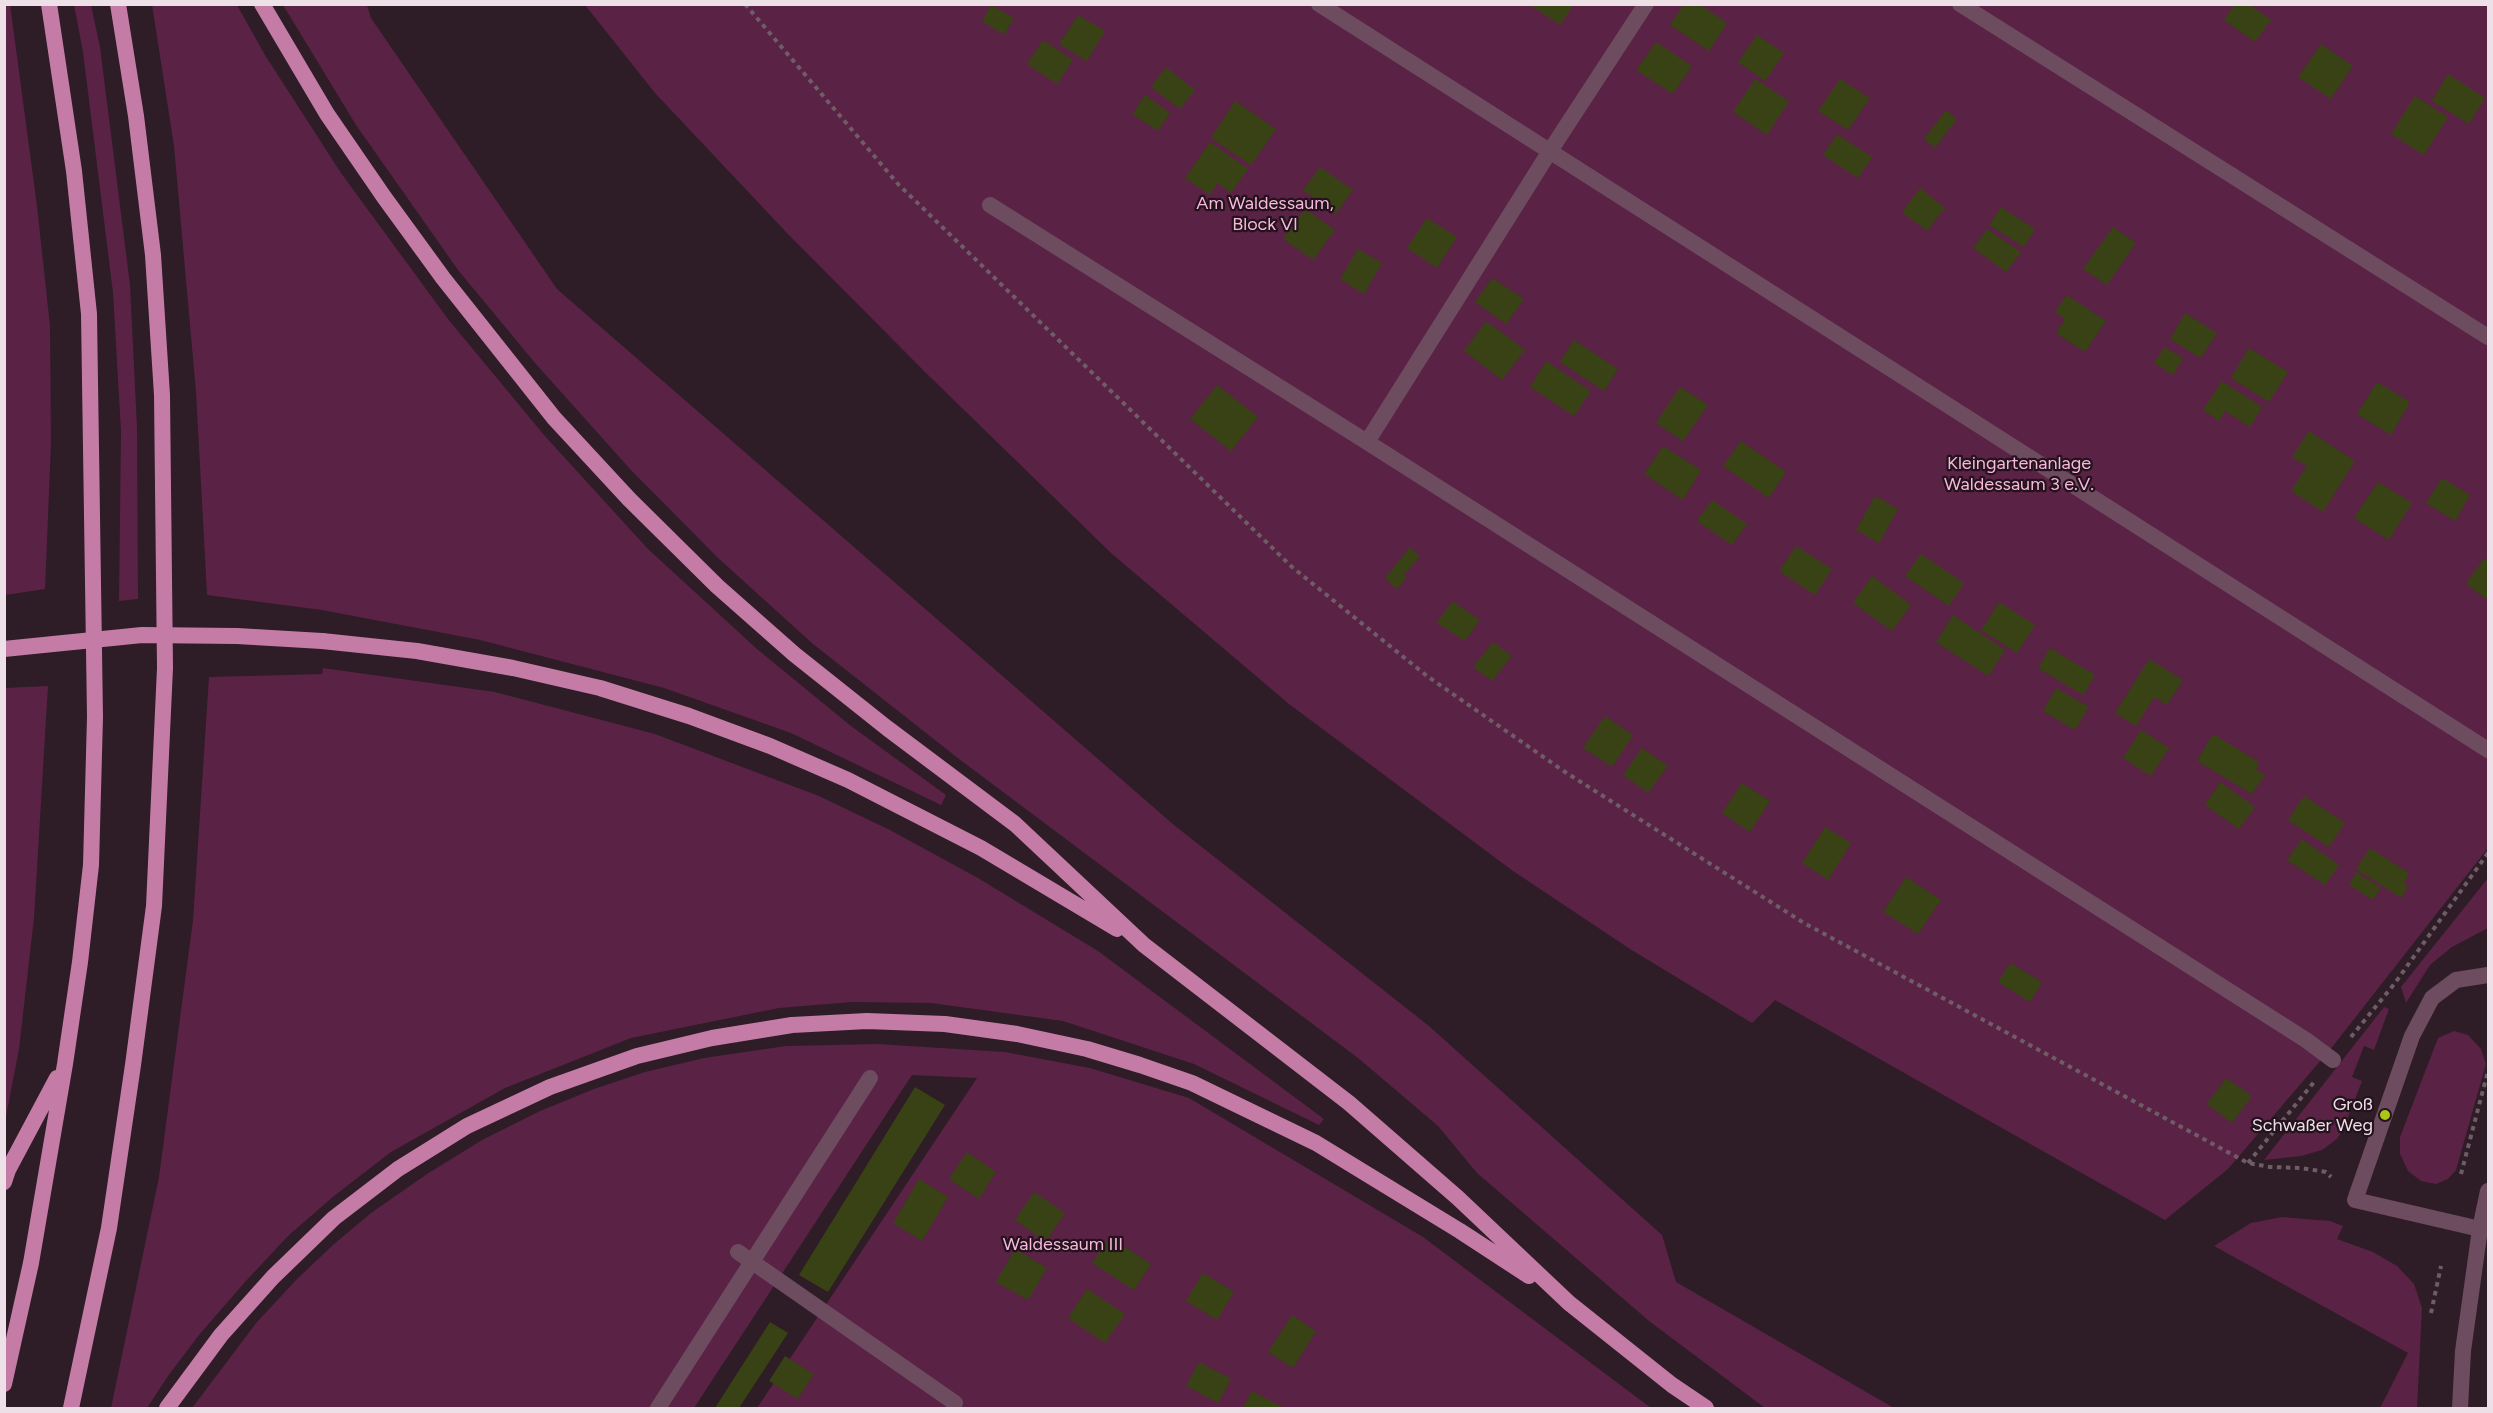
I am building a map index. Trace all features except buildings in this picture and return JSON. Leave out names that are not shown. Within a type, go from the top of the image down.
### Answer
[{"type":"highway","points":[[4,1384],[31,1263],[65,1064],[91,865],[95,717],[89,314],[74,171],[49,4]]},
{"type":"highway","points":[[71,1408],[109,1228],[134,1065],[154,906],[165,668],[162,395],[153,255],[136,116],[118,4]]},
{"type":"highway","points":[[262,4],[327,114],[443,278],[554,418],[628,499],[717,586],[794,654],[887,728],[1015,824],[1144,945],[1349,1103],[1458,1198],[1569,1303]]},
{"type":"highway","points":[[4,649],[142,635],[237,636],[322,641],[417,651],[513,668],[600,688],[689,716],[760,742],[848,780],[971,843],[1144,945]]},
{"type":"highway","points":[[168,1408],[221,1335],[273,1277],[326,1226],[398,1169],[467,1126],[550,1087],[637,1056],[712,1038],[792,1025],[867,1021],[945,1024],[1017,1034],[1097,1052],[1192,1083],[1326,1149],[1461,1231],[1569,1303],[1706,1408]]},
{"type":"highway","points":[[4,1182],[8,1170],[65,1064]]},
{"type":"street","points":[[1319,4],[2488,750]]},
{"type":"street","points":[[1367,442],[1550,151],[1646,4]]},
{"type":"street","points":[[1960,4],[2488,337]]},
{"type":"street","points":[[990,205],[1367,442],[2306,1040],[2333,1060]]},
{"type":"street","points":[[2480,1229],[2355,1200],[2412,1036],[2432,998],[2456,980],[2488,975]]},
{"type":"street","points":[[658,1408],[870,1078]]},
{"type":"street","points":[[2460,1408],[2463,1351],[2480,1229],[2488,1191]]},
{"type":"street","points":[[738,1251],[957,1407]]},
{"type":"path","points":[[745,4],[898,184],[1292,567],[1427,676],[1565,772],[1804,923],[2248,1163],[2326,1172],[2355,1200]]},
{"type":"path","points":[[2248,1163],[2395,983],[2488,853]]},
{"type":"green space","points":[[10,4],[37,206],[50,326],[51,443],[45,589],[5,595],[4,5]]},
{"type":"green space","points":[[74,5],[91,5],[100,47],[130,285],[137,428],[138,599],[119,601],[121,431],[113,293],[83,52]]},
{"type":"green space","points":[[152,5],[237,5],[265,55],[341,173],[448,319],[544,435],[648,549],[757,649],[851,726],[946,795],[941,805],[791,733],[664,688],[480,640],[322,610],[207,595],[196,392],[174,146]]},
{"type":"green space","points":[[283,5],[367,5],[371,18],[557,289],[1174,825],[1429,1026],[1662,1235],[1676,1282],[1894,1408],[1765,1408],[1649,1321],[1477,1173],[1438,1126],[1358,1058],[959,759],[813,644],[717,557],[630,469],[535,363],[458,270],[356,125]]},
{"type":"green space","name":"Kleingartenanlage Waldessaum 3 e.V.","points":[[585,5],[2488,5],[2488,848],[2333,1046],[2228,1169],[2165,1220],[1775,1000],[1752,1023],[1630,949],[1513,871],[1289,704],[1111,553],[925,372],[785,231],[655,93]]},
{"type":"green space","points":[[323,668],[495,692],[655,734],[819,796],[890,830],[978,878],[1098,951],[1324,1119],[1319,1125],[1194,1064],[1063,1021],[931,1003],[852,1002],[779,1008],[631,1038],[505,1088],[391,1152],[334,1196],[289,1235],[199,1335],[147,1408],[111,1408],[159,1177],[193,920],[209,677],[322,674]]},
{"type":"green space","points":[[48,686],[34,918],[19,1049],[5,1122],[5,688]]},
{"type":"green space","points":[[2488,878],[2488,928],[2452,947],[2430,965],[2406,1003],[2401,987]]},
{"type":"green space","points":[[2384,1007],[2389,1009],[2374,1050],[2364,1046],[2352,1077],[2362,1081],[2343,1130],[2337,1139],[2322,1150],[2301,1156],[2264,1160]]},
{"type":"green space","points":[[2454,1031],[2468,1035],[2481,1049],[2486,1064],[2456,1170],[2448,1179],[2436,1184],[2421,1181],[2408,1171],[2400,1154],[2400,1137],[2438,1038]]},
{"type":"green space","name":"Waldessaum III","points":[[877,1044],[1005,1052],[1090,1068],[1189,1098],[1423,1237],[1651,1408],[757,1408],[977,1078],[912,1075],[694,1408],[192,1408],[257,1322],[334,1244],[371,1213],[427,1174],[482,1140],[540,1111],[594,1089],[645,1072],[704,1058],[786,1046]]},
{"type":"green space","points":[[2282,1217],[2330,1221],[2343,1226],[2337,1239],[2373,1252],[2397,1266],[2414,1284],[2422,1308],[2417,1408],[2380,1408],[2408,1353],[2214,1246],[2251,1223]]},
{"type":"place","name":"Groß Schwaßer Weg","points":[[2385,1115]]},
{"type":"park label","name":"Am Waldessaum, Block VI","points":[[1265,214]]}]
